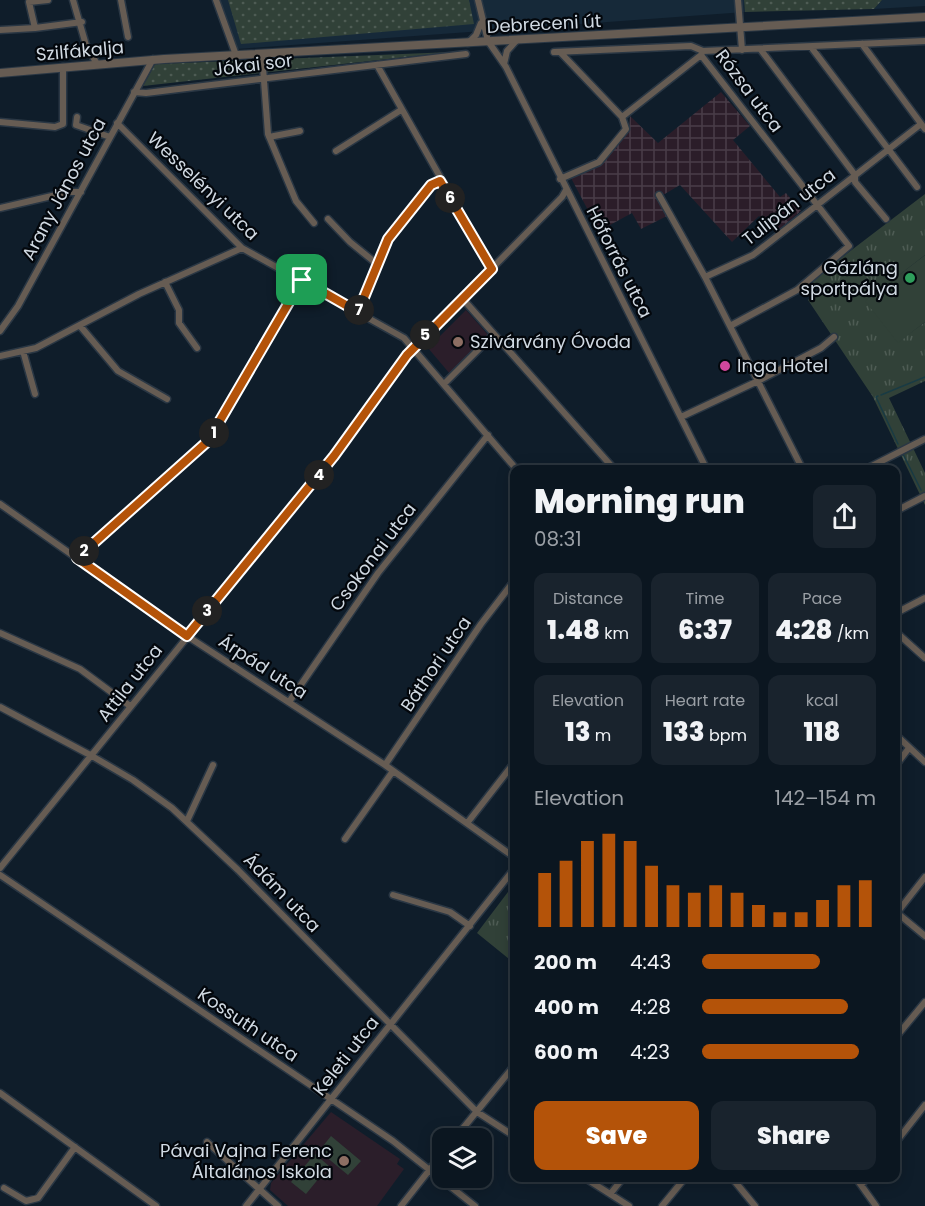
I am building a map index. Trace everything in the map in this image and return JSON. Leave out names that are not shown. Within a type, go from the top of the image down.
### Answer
[{"type":"street","points":[[35,28],[29,2],[48,0]]},
{"type":"street","points":[[73,0],[86,45],[97,64]]},
{"type":"street","points":[[120,0],[128,37]]},
{"type":"street","points":[[216,0],[236,55]]},
{"type":"street","name":"Hőforrás utca","points":[[478,0],[481,22],[488,42],[506,67],[560,179],[705,465]]},
{"type":"street","points":[[738,0],[742,50]]},
{"type":"street","name":"Debreceni út","points":[[164,59],[925,17]]},
{"type":"street","points":[[0,30],[81,22]]},
{"type":"street","points":[[468,43],[478,31],[481,22]]},
{"type":"street","points":[[506,67],[506,55],[516,41]]},
{"type":"street","name":"Rózsa utca","points":[[702,53],[925,41]]},
{"type":"street","points":[[862,44],[923,126]]},
{"type":"street","points":[[560,179],[599,162],[626,129],[622,117],[557,52],[691,46],[702,53],[622,117]]},
{"type":"street","points":[[811,47],[917,187]]},
{"type":"street","points":[[761,50],[855,175],[855,182],[886,219]]},
{"type":"street","name":"Rózsa utca","points":[[702,53],[849,246],[797,290],[730,326]]},
{"type":"street","points":[[262,54],[269,137],[296,201],[314,223]]},
{"type":"street","name":"Jókai sor","points":[[134,92],[146,93],[466,54]]},
{"type":"street","name":"Arany János utca","points":[[0,332],[12,316],[153,59]]},
{"type":"street","name":"Szilfákalja","points":[[0,73],[164,59]]},
{"type":"street","points":[[376,65],[492,269]]},
{"type":"street","points":[[0,122],[55,127],[63,124],[63,68]]},
{"type":"street","points":[[336,150],[401,110]]},
{"type":"street","points":[[77,117],[76,125],[110,136]]},
{"type":"street","name":"Wesselényi utca","points":[[117,123],[242,248],[404,338],[513,465]]},
{"type":"street","name":"Tulipán utca","points":[[705,277],[753,255],[887,149],[923,126]]},
{"type":"street","points":[[269,137],[300,131]]},
{"type":"street","points":[[358,312],[388,239],[404,216],[431,185],[440,181]]},
{"type":"street","name":"Attila utca","points":[[0,868],[334,456],[414,348],[566,190]]},
{"type":"street","points":[[0,208],[69,192],[81,192]]},
{"type":"street","points":[[659,195],[705,277],[801,465]]},
{"type":"street","points":[[328,219],[350,242],[377,264]]},
{"type":"street","points":[[0,356],[36,348],[81,327],[165,282],[242,248]]},
{"type":"street","points":[[77,558],[208,441],[302,280]]},
{"type":"street","points":[[165,282],[179,310],[179,323],[197,348]]},
{"type":"street","points":[[462,298],[611,465]]},
{"type":"street","points":[[81,327],[118,371],[167,399]]},
{"type":"street","points":[[444,384],[494,334]]},
{"type":"street","points":[[681,417],[759,381],[820,348],[834,337]]},
{"type":"street","points":[[23,351],[35,394]]},
{"type":"street","name":"Csokonai utca","points":[[289,702],[378,573],[488,435]]},
{"type":"street","points":[[874,465],[925,439]]},
{"type":"street","points":[[900,508],[925,496]]},
{"type":"street","name":"Árpád utca","points":[[0,504],[187,636],[385,765],[510,854]]},
{"type":"street","name":"Báthori utca","points":[[385,765],[481,624],[510,586]]},
{"type":"street","points":[[900,611],[925,597]]},
{"type":"street","points":[[0,633],[80,669],[130,705]]},
{"type":"street","points":[[900,636],[925,658]]},
{"type":"street","name":"Ádám utca","points":[[0,707],[133,780],[187,821],[477,1112],[510,1133]]},
{"type":"street","points":[[900,739],[925,762]]},
{"type":"street","points":[[900,760],[909,748]]},
{"type":"street","points":[[187,821],[213,765]]},
{"type":"street","points":[[468,822],[510,768]]},
{"type":"street","points":[[345,839],[393,771]]},
{"type":"street","name":"Keleti utca","points":[[246,1206],[510,874]]},
{"type":"street","name":"Kossuth utca","points":[[0,875],[431,1169],[475,1206]]},
{"type":"street","points":[[900,908],[925,878]]},
{"type":"street","points":[[393,895],[450,912],[470,926]]},
{"type":"street","points":[[900,916],[925,936]]},
{"type":"street","points":[[900,1032],[925,1002]]},
{"type":"street","points":[[463,1128],[510,1071]]},
{"type":"street","points":[[0,1093],[156,1206]]},
{"type":"street","points":[[900,1137],[925,1105]]},
{"type":"street","points":[[207,1142],[278,1206]]},
{"type":"street","points":[[4,1188],[26,1201],[38,1198],[75,1147]]},
{"type":"street","points":[[401,1206],[431,1169]]},
{"type":"street","points":[[592,1182],[629,1206]]},
{"type":"street","points":[[611,1194],[620,1182]]},
{"type":"street","points":[[663,1206],[682,1182]]},
{"type":"street","points":[[735,1182],[754,1206]]},
{"type":"street","points":[[859,1182],[876,1206]]},
{"type":"shaded area","points":[[220,0],[744,0],[745,12],[237,49]]},
{"type":"shaded area","points":[[882,0],[925,0],[925,6],[874,9]]},
{"type":"shaded area","points":[[721,92],[750,126],[733,140],[780,197],[786,193],[801,211],[777,231],[759,216],[732,242],[680,185],[658,198],[667,216],[641,229],[632,213],[599,231],[571,178],[599,164],[629,131],[630,116],[658,143]]},
{"type":"shaded area","name":"Szivárvány Óvoda","points":[[466,310],[489,336],[450,374],[428,348]]},
{"type":"shaded area","name":"Pávai Vajna Ferenc Általános Iskola","points":[[331,1112],[400,1159],[397,1164],[404,1169],[377,1206],[288,1206],[270,1190],[271,1183]]},
{"type":"green space","points":[[228,0],[469,0],[474,24],[241,44]]},
{"type":"green space","points":[[744,0],[882,0],[874,9],[745,12]]},
{"type":"green space","points":[[452,52],[143,86],[155,64]]},
{"type":"green space","points":[[925,194],[925,255],[866,301],[898,342],[925,322],[925,381],[889,398],[925,473],[925,505],[873,397],[808,300],[819,289],[811,281]]},
{"type":"green space","name":"Gázláng sportpálya","points":[[925,255],[925,322],[898,343],[865,301]]},
{"type":"green space","points":[[510,889],[510,960],[477,933]]},
{"type":"green space","points":[[331,1136],[361,1161],[348,1175],[319,1151]]},
{"type":"green space","points":[[315,1154],[329,1166],[306,1194],[291,1182]]},
{"type":"waterway","points":[[881,395],[925,377]]},
{"type":"waterway","points":[[878,396],[876,397],[898,444]]},
{"type":"waterway","points":[[903,454],[921,490]]},
{"type":"place","name":"Gázláng sportpálya","points":[[910,278]]},
{"type":"place","name":"Szivárvány Óvoda","points":[[458,342]]},
{"type":"place","name":"Inga Hotel","points":[[725,366]]},
{"type":"place","name":"Pávai Vajna Ferenc Általános Iskola","points":[[344,1161]]},
{"type":"route","points":[[440,181],[492,269],[407,355],[334,456],[187,636],[77,558],[208,441],[218,428],[259,352],[302,280],[358,312],[388,239],[404,216],[431,185],[440,181]]}]
